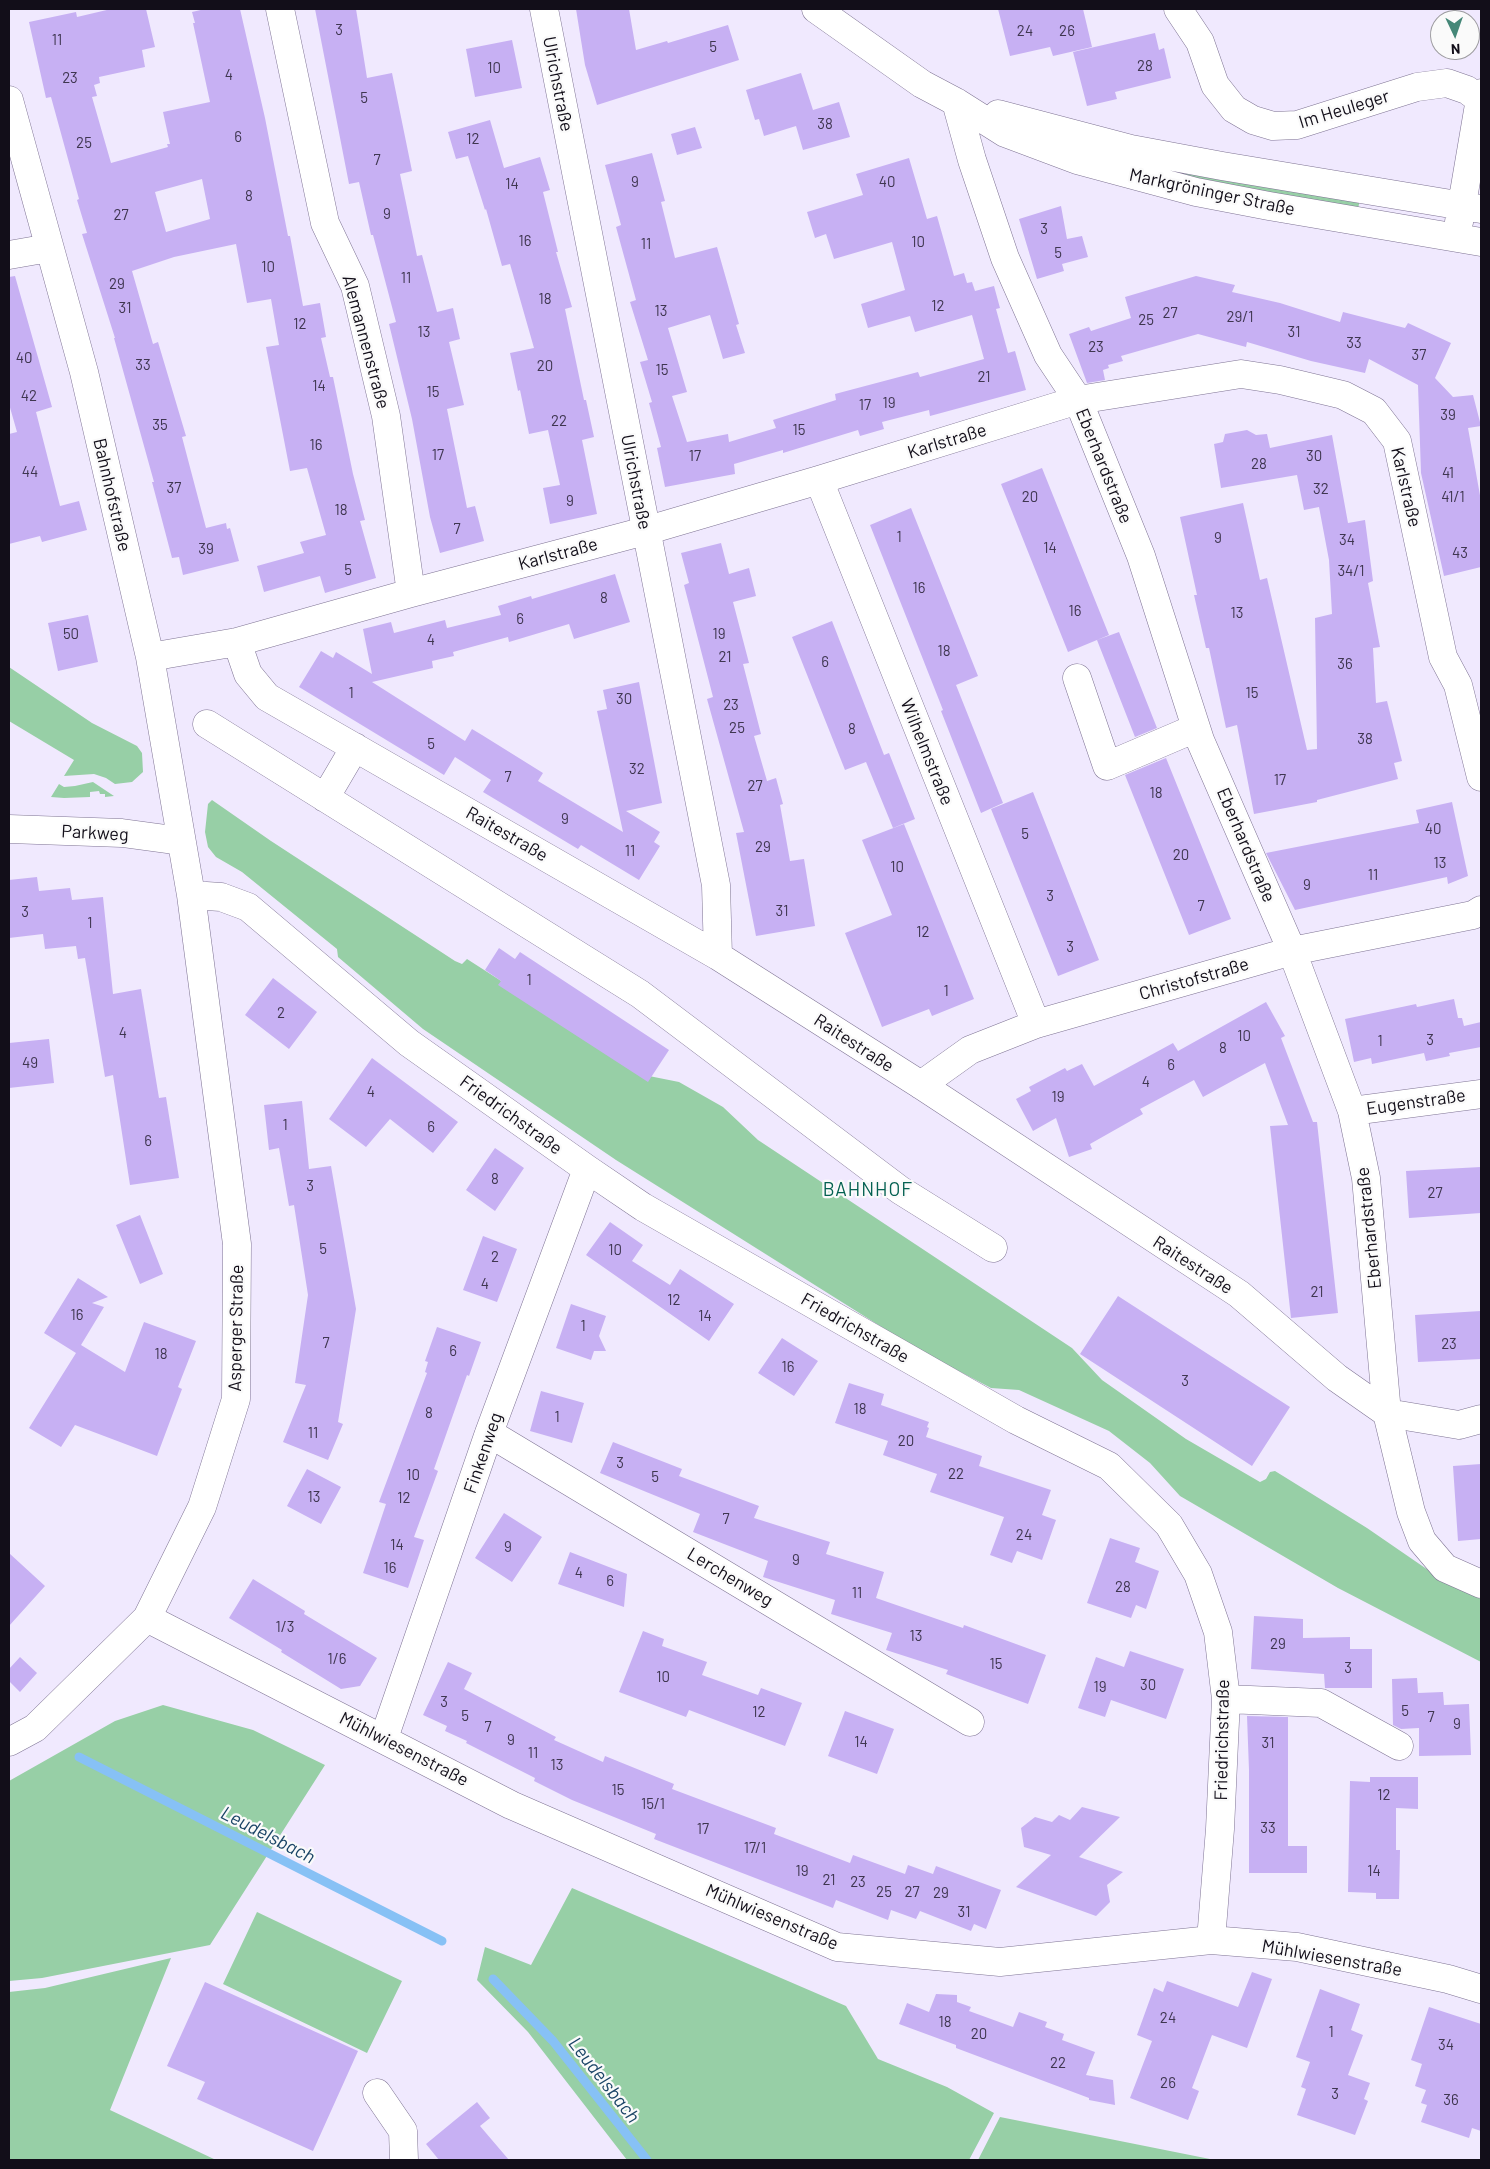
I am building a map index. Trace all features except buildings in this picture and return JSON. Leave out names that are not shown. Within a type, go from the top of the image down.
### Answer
[{"type":"street","name":"Alemannenstraße","points":[[280,9],[324,223],[355,286],[386,416],[410,593]]},
{"type":"street","name":"Ulrichstraße","points":[[544,9],[716,885],[718,956]]},
{"type":"street","name":"Markgröninger Straße","points":[[816,9],[922,84],[956,102],[1005,134],[1086,162],[1196,192],[1469,240]]},
{"type":"street","name":"Im Heuleger","points":[[1178,9],[1200,42],[1216,85],[1234,109],[1252,120],[1273,126],[1297,125],[1417,87],[1448,83],[1480,96]]},
{"type":"street","points":[[1469,240],[1480,96]]},
{"type":"street","name":"Bahnhofstraße","points":[[9,100],[84,372],[150,657],[191,895]]},
{"type":"street","name":"Markgröninger Straße","points":[[956,102],[1131,149],[1472,207]]},
{"type":"street","name":"Eberhardstraße","points":[[956,102],[972,160],[1005,258],[1048,355],[1078,400],[1141,556],[1196,728],[1292,951],[1352,1111],[1366,1178],[1387,1413],[1411,1512],[1422,1541],[1445,1568],[1481,1584]]},
{"type":"street","points":[[9,254],[49,248]]},
{"type":"street","name":"Karlstraße","points":[[150,657],[237,642],[410,593],[646,531],[1078,400],[1242,374],[1280,380],[1343,395],[1374,411],[1397,441],[1443,657],[1470,682],[1481,777]]},
{"type":"street","name":"Wilhelmstraße","points":[[819,480],[1036,1024]]},
{"type":"street","name":"Raitestraße","points":[[237,642],[248,674],[267,697],[718,956],[920,1085],[1239,1294],[1337,1378],[1387,1413],[1459,1425],[1481,1419]]},
{"type":"street","points":[[1077,678],[1107,766],[1196,728]]},
{"type":"street","points":[[207,724],[640,994],[900,1190],[993,1248]]},
{"type":"street","points":[[325,798],[355,747]]},
{"type":"street","name":"Parkweg","points":[[9,829],[122,833],[181,842]]},
{"type":"street","name":"Friedrichstraße","points":[[191,895],[220,896],[248,908],[409,1042],[643,1207],[1016,1420],[1109,1466],[1168,1525],[1198,1574],[1218,1632],[1226,1699],[1220,1828],[1211,1940]]},
{"type":"street","name":"Asperger Straße","points":[[9,1742],[35,1728],[147,1618],[202,1507],[236,1399],[237,1244],[191,895]]},
{"type":"street","name":"Christofstraße","points":[[920,1085],[970,1050],[1036,1024],[1292,951],[1473,915],[1481,910]]},
{"type":"street","name":"Eugenstraße","points":[[1352,1111],[1481,1094]]},
{"type":"street","name":"Finkenweg","points":[[384,1738],[489,1433],[587,1169]]},
{"type":"street","name":"Lerchenweg","points":[[489,1433],[970,1722]]},
{"type":"street","name":"Mühlwiesenstraße","points":[[147,1618],[512,1805],[837,1947],[1000,1962],[1211,1940],[1297,1948],[1448,1979],[1481,1989]]},
{"type":"street","points":[[1226,1699],[1321,1702],[1399,1746]]},
{"type":"street","points":[[377,2093],[404,2132],[404,2160]]},
{"type":"green space","points":[[1110,154],[1360,199],[1357,214],[1146,170]]},
{"type":"green space","points":[[9,667],[92,723],[137,746],[142,753],[143,772],[132,782],[115,784],[106,778],[94,774],[64,776],[74,760],[9,721]]},
{"type":"green space","points":[[93,782],[114,796],[105,797],[105,794],[100,794],[99,791],[90,792],[90,797],[51,797],[59,784],[64,787]]},
{"type":"green space","points":[[212,800],[271,841],[455,961],[462,964],[467,959],[649,1076],[679,1082],[723,1107],[758,1140],[1072,1348],[1102,1380],[1186,1439],[1260,1482],[1266,1479],[1270,1472],[1275,1471],[1367,1528],[1447,1583],[1481,1599],[1481,1662],[1338,1588],[1180,1496],[1150,1463],[1109,1431],[1019,1390],[991,1388],[915,1348],[616,1160],[423,1029],[338,957],[337,949],[242,872],[216,857],[208,847],[205,832],[208,804]]},
{"type":"green space","points":[[163,1705],[253,1730],[325,1765],[210,1945],[42,1978],[9,1981],[9,1781],[115,1721]]},
{"type":"green space","points":[[572,1888],[846,2006],[878,2059],[947,2087],[994,2113],[969,2160],[627,2160],[528,2032],[477,1980],[485,1947],[531,1965]]},
{"type":"green space","points":[[257,1912],[402,1981],[367,2053],[223,1984]]},
{"type":"green space","points":[[171,1958],[110,2110],[216,2160],[9,2160],[9,1992],[45,1988]]},
{"type":"green space","points":[[1000,2117],[1210,2159],[978,2160]]},
{"type":"waterway","name":"Leudelsbach","points":[[79,1757],[442,1941]]},
{"type":"waterway","name":"Leudelsbach","points":[[493,1979],[553,2041],[647,2160]]},
{"type":"district","name":"BAHNHOF","points":[[868,1190]]}]
